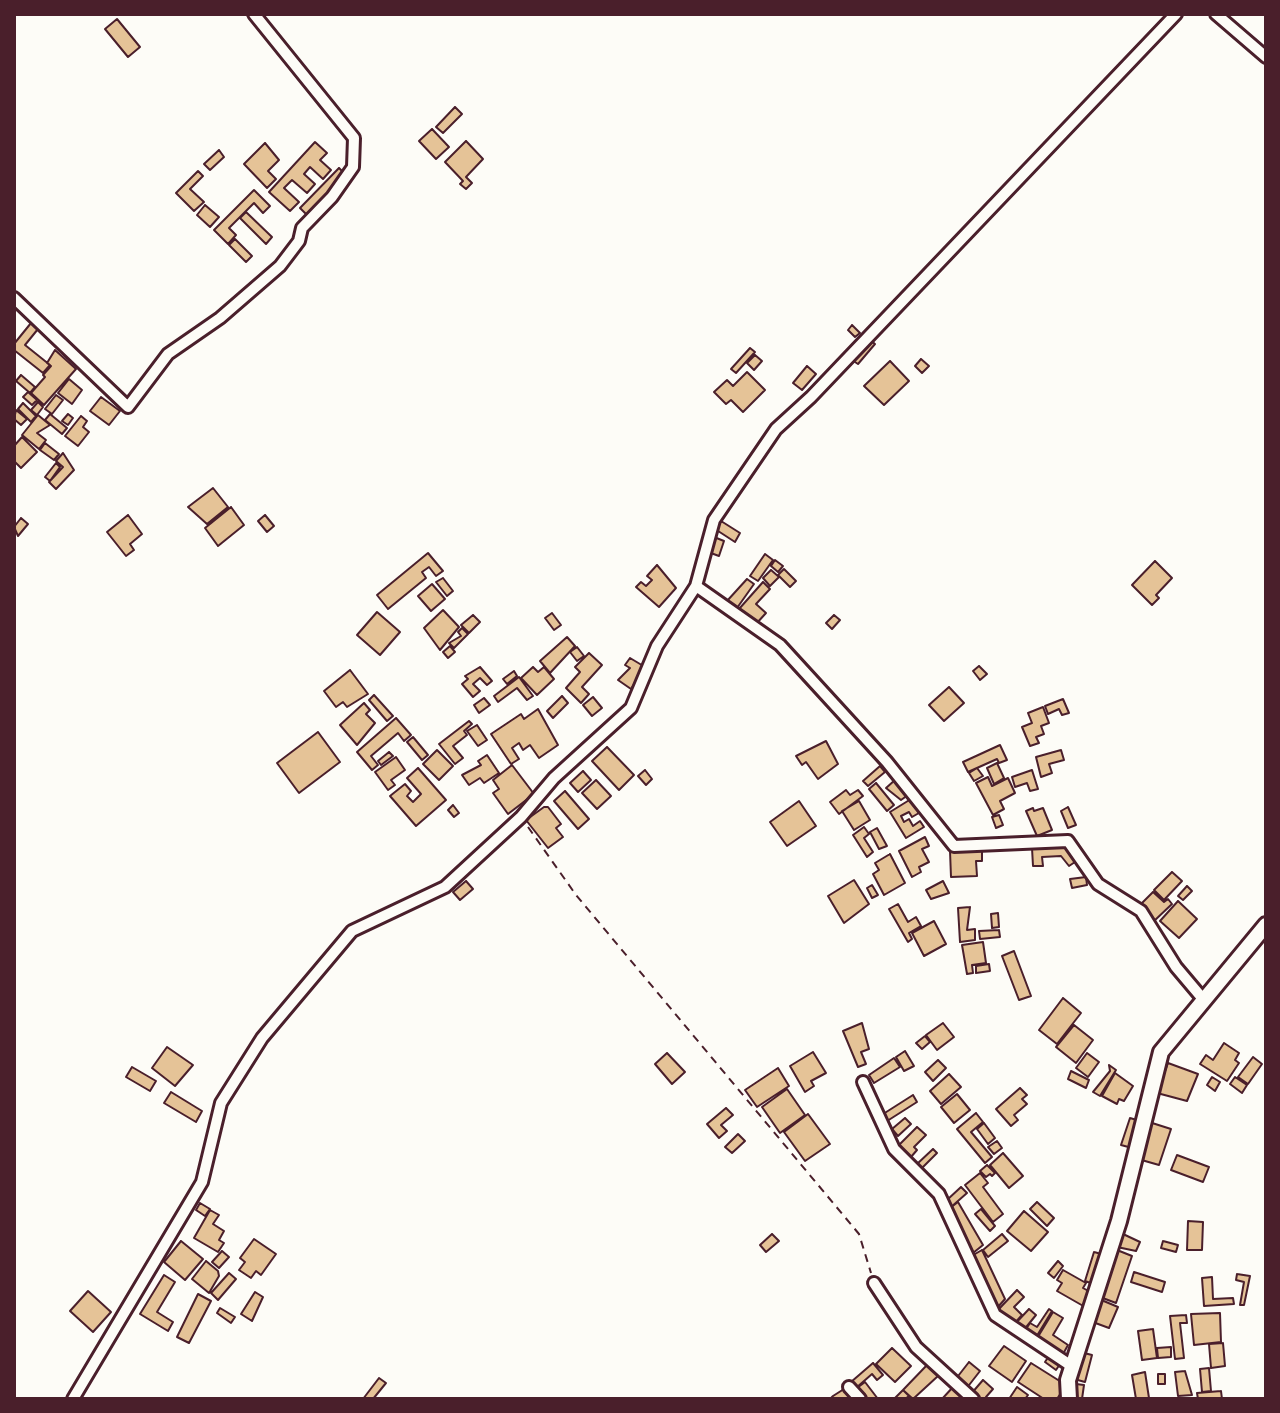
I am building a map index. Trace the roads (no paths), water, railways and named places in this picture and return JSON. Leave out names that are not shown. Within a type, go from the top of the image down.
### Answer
[{"type":"street","points":[[14,298],[128,407],[137,390],[168,354],[220,318],[280,266],[299,241],[302,228],[332,197],[353,167],[354,138],[254,14]]},
{"type":"street","points":[[73,1399],[202,1182],[221,1103],[262,1038],[352,931],[445,887],[521,817],[554,778],[631,708],[657,646],[696,586],[714,520],[776,429],[811,397],[1176,14]]},
{"type":"street","points":[[1216,14],[1266,57]]},
{"type":"street","points":[[696,586],[780,645],[887,762],[954,846],[1068,841],[1098,884],[1141,911],[1176,967],[1203,999]]},
{"type":"street","points":[[1069,1399],[1068,1380],[1119,1221],[1161,1052],[1266,925]]},
{"type":"street","points":[[863,1082],[894,1149],[939,1194],[995,1315],[1073,1367]]},
{"type":"street","points":[[874,1283],[916,1347],[973,1399]]},
{"type":"street","points":[[849,1387],[860,1399]]}]
